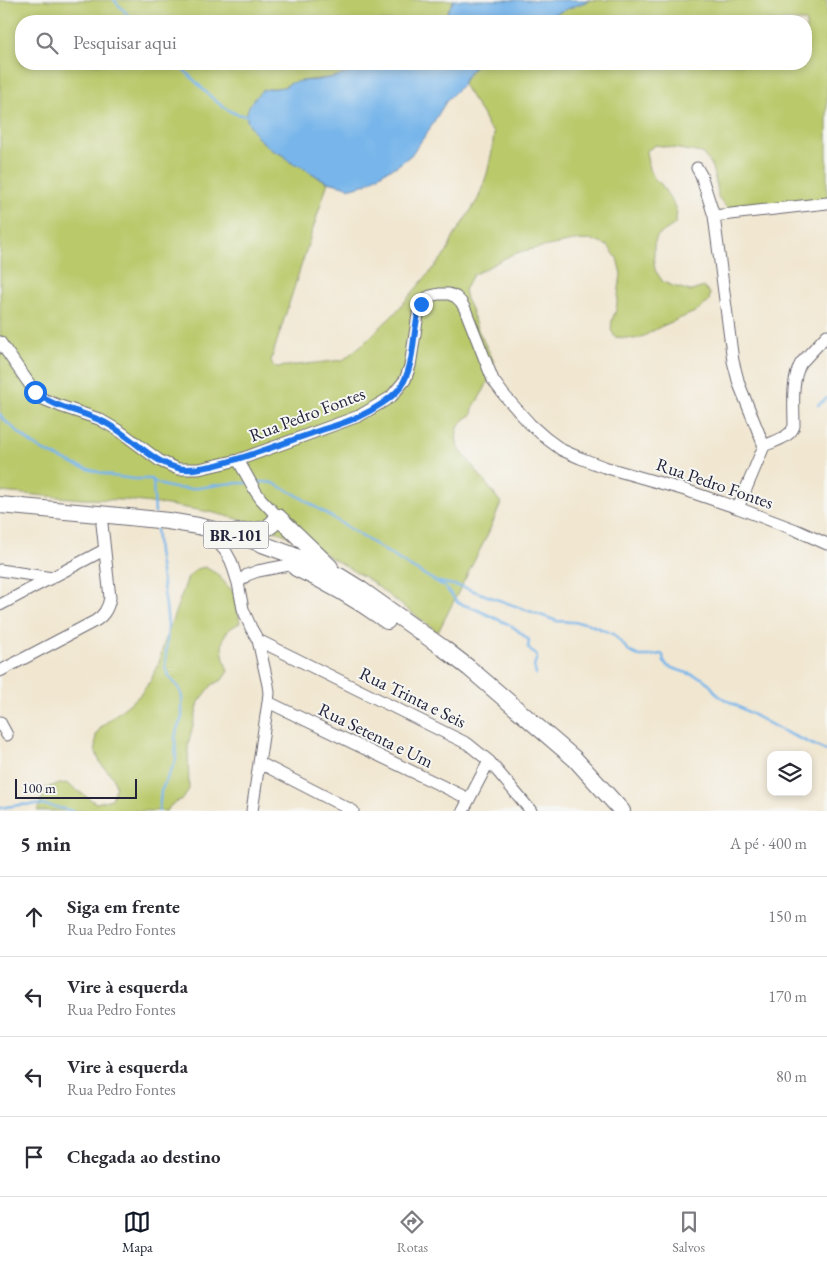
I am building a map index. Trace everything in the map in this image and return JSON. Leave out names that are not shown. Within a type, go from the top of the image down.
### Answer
[{"type":"highway","name":"BR-101","points":[[0,505],[168,521],[198,526],[307,573],[385,619],[516,717],[567,765],[608,811]]},
{"type":"highway","name":"BR-101","points":[[0,516],[243,537],[292,555],[339,576],[368,594],[469,668],[575,759],[622,811]]},
{"type":"highway","points":[[220,536],[266,529],[278,517],[339,576]]},
{"type":"street","points":[[697,168],[714,216],[733,362],[739,384],[764,446]]},
{"type":"street","points":[[714,216],[827,203]]},
{"type":"street","name":"Rua Pedro Fontes","points":[[0,342],[35,392],[43,398],[111,425],[160,461],[178,468],[188,470],[199,469],[238,460],[359,416],[391,397],[405,380],[410,366],[421,304],[430,296],[449,294],[456,297],[465,309],[493,380],[530,424],[562,450],[604,466],[738,508],[827,544]]},
{"type":"street","points":[[738,508],[764,446],[787,435],[792,430],[794,426],[795,381],[798,368],[827,335]]},
{"type":"street","points":[[238,460],[261,499],[278,517]]},
{"type":"street","points":[[0,671],[95,621],[105,613],[109,606],[110,598],[102,524]]},
{"type":"street","points":[[220,536],[238,583],[243,609],[258,640],[269,693],[252,811]]},
{"type":"street","points":[[0,605],[104,550]]},
{"type":"street","points":[[238,583],[247,575],[258,571],[288,565]]},
{"type":"street","points":[[0,570],[52,578]]},
{"type":"street","name":"Rua Trinta e Seis","points":[[258,640],[468,744],[489,761],[531,811]]},
{"type":"street","name":"Rua Setenta e Um","points":[[268,702],[469,800]]},
{"type":"street","points":[[0,722],[7,735]]},
{"type":"street","points":[[463,811],[489,761]]},
{"type":"street","points":[[260,763],[353,811]]},
{"type":"green space","points":[[0,0],[454,0],[445,15],[15,15],[15,70],[359,70],[334,77],[301,81],[284,87],[268,89],[257,137],[290,162],[328,182],[271,360],[273,366],[278,367],[343,360],[395,313],[447,252],[454,236],[478,199],[487,174],[492,151],[494,133],[462,83],[472,70],[812,70],[812,15],[552,15],[590,0],[827,0],[827,203],[740,209],[727,208],[718,197],[711,164],[702,153],[656,145],[646,151],[649,169],[655,179],[661,184],[677,213],[675,224],[657,236],[654,245],[655,270],[663,282],[673,286],[691,291],[704,287],[710,293],[709,302],[695,312],[644,336],[635,339],[615,337],[611,330],[621,274],[617,258],[608,246],[592,240],[573,241],[523,251],[511,255],[473,275],[464,290],[466,299],[476,326],[494,362],[492,373],[473,408],[472,415],[463,421],[458,428],[457,442],[458,447],[501,503],[487,536],[438,632],[371,581],[309,545],[262,525],[210,512],[168,505],[126,500],[82,499],[0,492]]},
{"type":"green space","points":[[205,567],[217,574],[235,594],[240,623],[228,631],[223,641],[223,652],[228,671],[222,680],[212,685],[199,702],[188,745],[189,789],[184,798],[171,805],[167,811],[37,811],[46,788],[66,783],[96,803],[112,799],[116,787],[113,777],[100,763],[95,749],[96,734],[103,725],[140,695],[151,680],[188,577],[196,569]]},
{"type":"water","points":[[454,0],[590,0],[552,15],[445,15]]},
{"type":"water","points":[[359,70],[472,70],[462,83],[464,83],[447,100],[411,155],[397,166],[366,184],[352,188],[328,182],[290,162],[257,137],[247,121],[247,112],[250,104],[262,90],[284,87],[301,81],[334,77]]},
{"type":"waterway","points":[[114,0],[128,15]]},
{"type":"waterway","points":[[184,70],[219,104],[234,113],[250,116]]},
{"type":"waterway","points":[[818,405],[827,398]]},
{"type":"waterway","points":[[0,414],[3,419],[31,443],[44,451],[78,466],[112,476],[151,479],[165,486],[180,489],[229,483],[247,483]]},
{"type":"waterway","points":[[153,481],[155,513]]},
{"type":"waterway","points":[[255,482],[273,483],[295,494],[444,586],[458,603],[473,608],[516,629],[529,640],[528,648],[537,656],[534,666],[536,674]]},
{"type":"waterway","points":[[156,526],[168,626],[165,667],[169,676],[179,688],[182,698],[182,718],[175,738],[176,760],[161,791],[159,811]]},
{"type":"waterway","points":[[439,582],[463,587],[557,621],[586,623],[613,634],[630,652],[639,656],[661,654],[663,655],[664,662],[669,667],[702,678],[719,696],[783,731],[827,751]]},
{"type":"waterway","points":[[0,808],[36,805],[53,806],[72,811]]},
{"type":"route","points":[[35,392],[51,403],[99,419],[111,425],[160,461],[178,468],[188,470],[199,469],[238,460],[359,416],[391,397],[405,380],[410,366],[421,304]]}]
